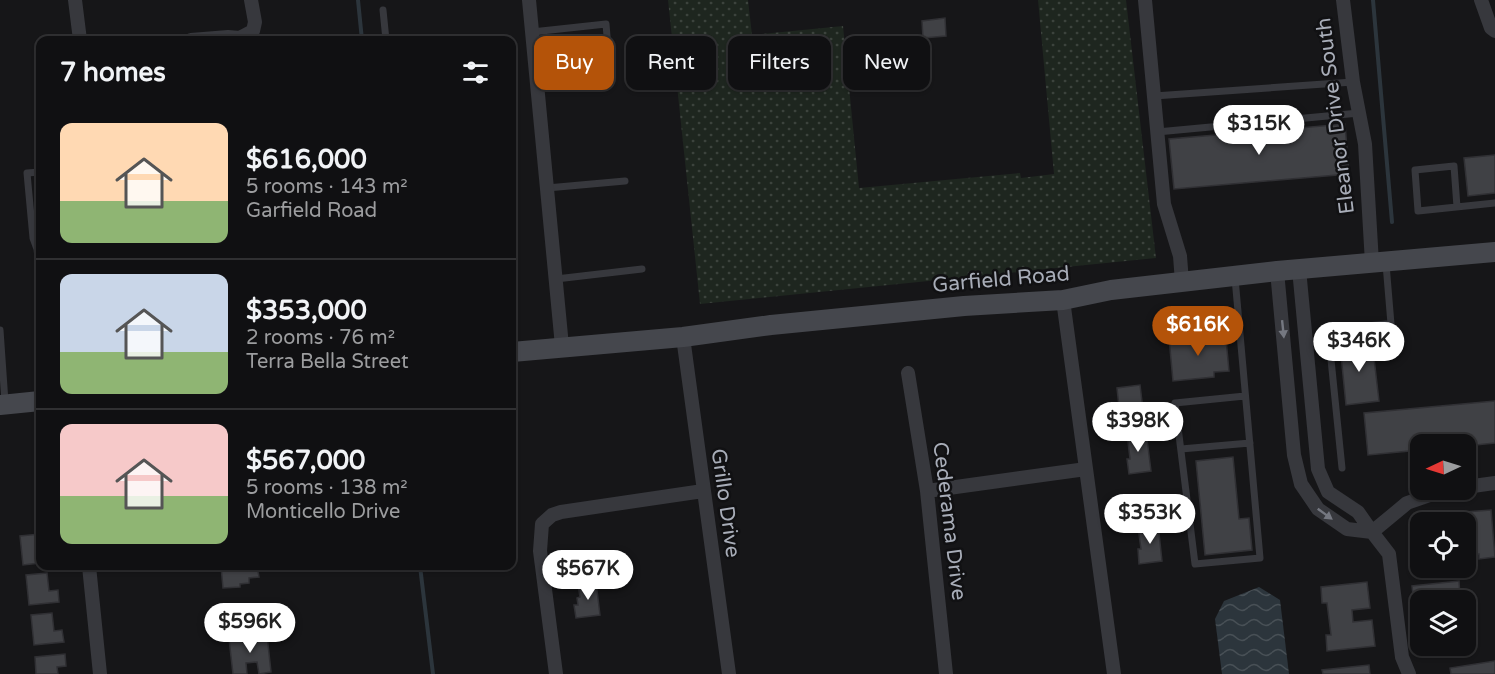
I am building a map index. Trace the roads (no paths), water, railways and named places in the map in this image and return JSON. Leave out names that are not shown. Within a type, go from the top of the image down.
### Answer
[{"type":"main road","name":"Garfield Road","points":[[516,352],[683,337],[771,325],[964,306],[1063,300],[1111,290],[1277,271],[1495,252]]},
{"type":"main road","points":[[3,405],[36,401]]},
{"type":"street","points":[[75,0],[80,36]]},
{"type":"street","points":[[245,36],[253,31],[255,22],[251,0]]},
{"type":"street","points":[[529,0],[534,50]]},
{"type":"street","points":[[1145,0],[1164,204],[1180,256],[1182,282]]},
{"type":"street","name":"Eleanor Drive South","points":[[1343,0],[1353,81],[1365,144],[1379,262]]},
{"type":"street","points":[[1482,0],[1491,28],[1495,32]]},
{"type":"street","points":[[538,90],[562,346]]},
{"type":"street","points":[[1299,269],[1318,469],[1328,492],[1358,513],[1389,554],[1402,657],[1408,674]]},
{"type":"street","points":[[1277,271],[1294,455],[1301,484],[1318,509],[1347,529],[1372,532],[1407,503],[1416,500]]},
{"type":"street","points":[[1063,300],[1114,674]]},
{"type":"street","name":"Grillo Drive","points":[[683,337],[729,674]]},
{"type":"street","name":"Cederama Drive","points":[[908,373],[927,491],[946,674]]},
{"type":"street","points":[[1291,403],[1311,401]]},
{"type":"street","points":[[927,491],[1086,469]]},
{"type":"street","points":[[1476,486],[1495,483]]},
{"type":"street","points":[[556,674],[540,551],[542,524],[552,515],[561,512],[703,491]]},
{"type":"street","points":[[89,570],[100,674]]},
{"type":"street","points":[[1400,674],[1402,657]]},
{"type":"lane","points":[[383,10],[386,36]]},
{"type":"lane","points":[[532,32],[606,24],[607,36]]},
{"type":"lane","points":[[1154,96],[1353,81]]},
{"type":"lane","points":[[1157,132],[1359,113]]},
{"type":"lane","points":[[1457,207],[1454,166],[1415,170],[1418,211],[1457,207],[1495,203]]},
{"type":"lane","points":[[36,172],[27,173],[33,238],[36,246]]},
{"type":"lane","points":[[547,188],[625,180]]},
{"type":"lane","points":[[1342,468],[1328,330],[1388,324],[1379,262]]},
{"type":"lane","points":[[556,279],[642,269]]},
{"type":"lane","points":[[1234,276],[1260,558],[1195,564],[1175,403],[1245,396]]},
{"type":"lane","points":[[0,330],[3,405]]},
{"type":"lane","points":[[1181,449],[1250,443]]},
{"type":"water","points":[[1259,587],[1280,600],[1289,674],[1222,674],[1215,619],[1224,601]]},
{"type":"waterway","points":[[358,0],[362,36]]},
{"type":"waterway","points":[[1373,0],[1392,222]]},
{"type":"waterway","points":[[420,570],[433,674]]}]
